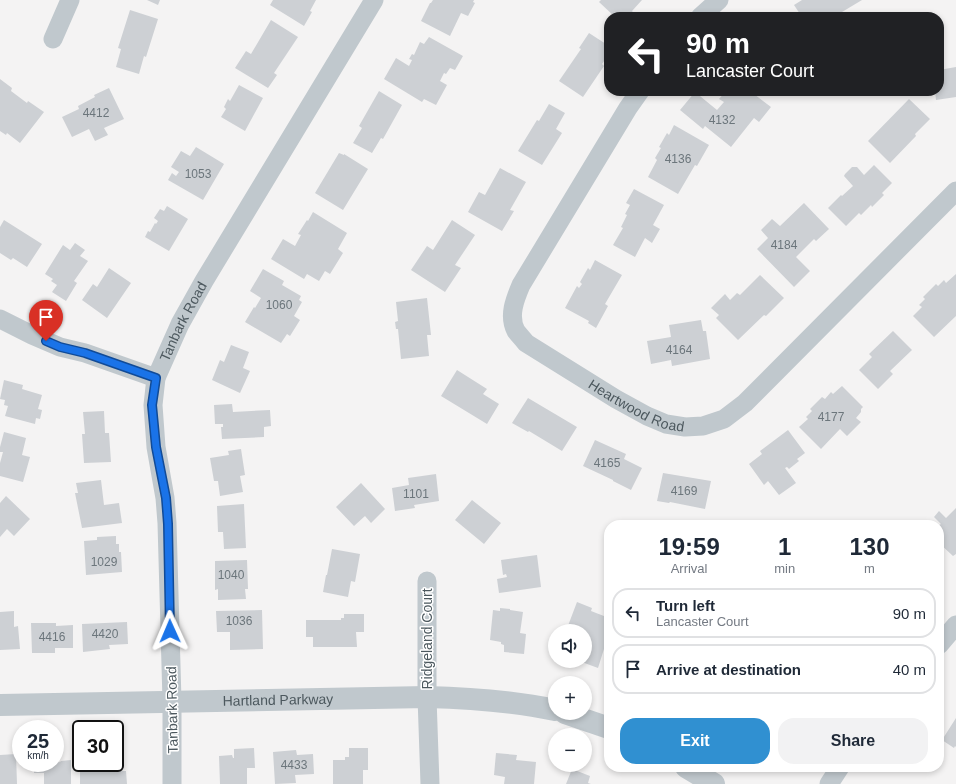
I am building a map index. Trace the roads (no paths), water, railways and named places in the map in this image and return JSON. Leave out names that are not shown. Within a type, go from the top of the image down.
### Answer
[{"type":"street","points":[[53,39],[70,0]]},
{"type":"street","name":"Tanbark Road","points":[[172,784],[172,701],[168,524],[166,498],[155,440],[152,405],[156,378],[180,324],[204,281],[374,0]]},
{"type":"street","points":[[706,12],[719,0]]},
{"type":"street","name":"Heartwood Road","points":[[637,96],[520,285],[514,303],[512,316],[516,330],[526,344],[616,399],[647,416],[666,424],[685,427],[703,426],[724,419],[745,402],[956,191]]},
{"type":"street","points":[[0,319],[60,347],[85,353],[156,378]]},
{"type":"street","name":"Ridgeland Court","points":[[427,581],[427,697],[430,784]]},
{"type":"street","points":[[944,639],[956,625]]},
{"type":"street","name":"Hartland Parkway","points":[[0,705],[427,697],[472,698],[517,703],[548,709]]},
{"type":"street","points":[[586,720],[604,726]]},
{"type":"street","points":[[694,772],[714,784]]},
{"type":"street","points":[[829,784],[837,772]]}]
